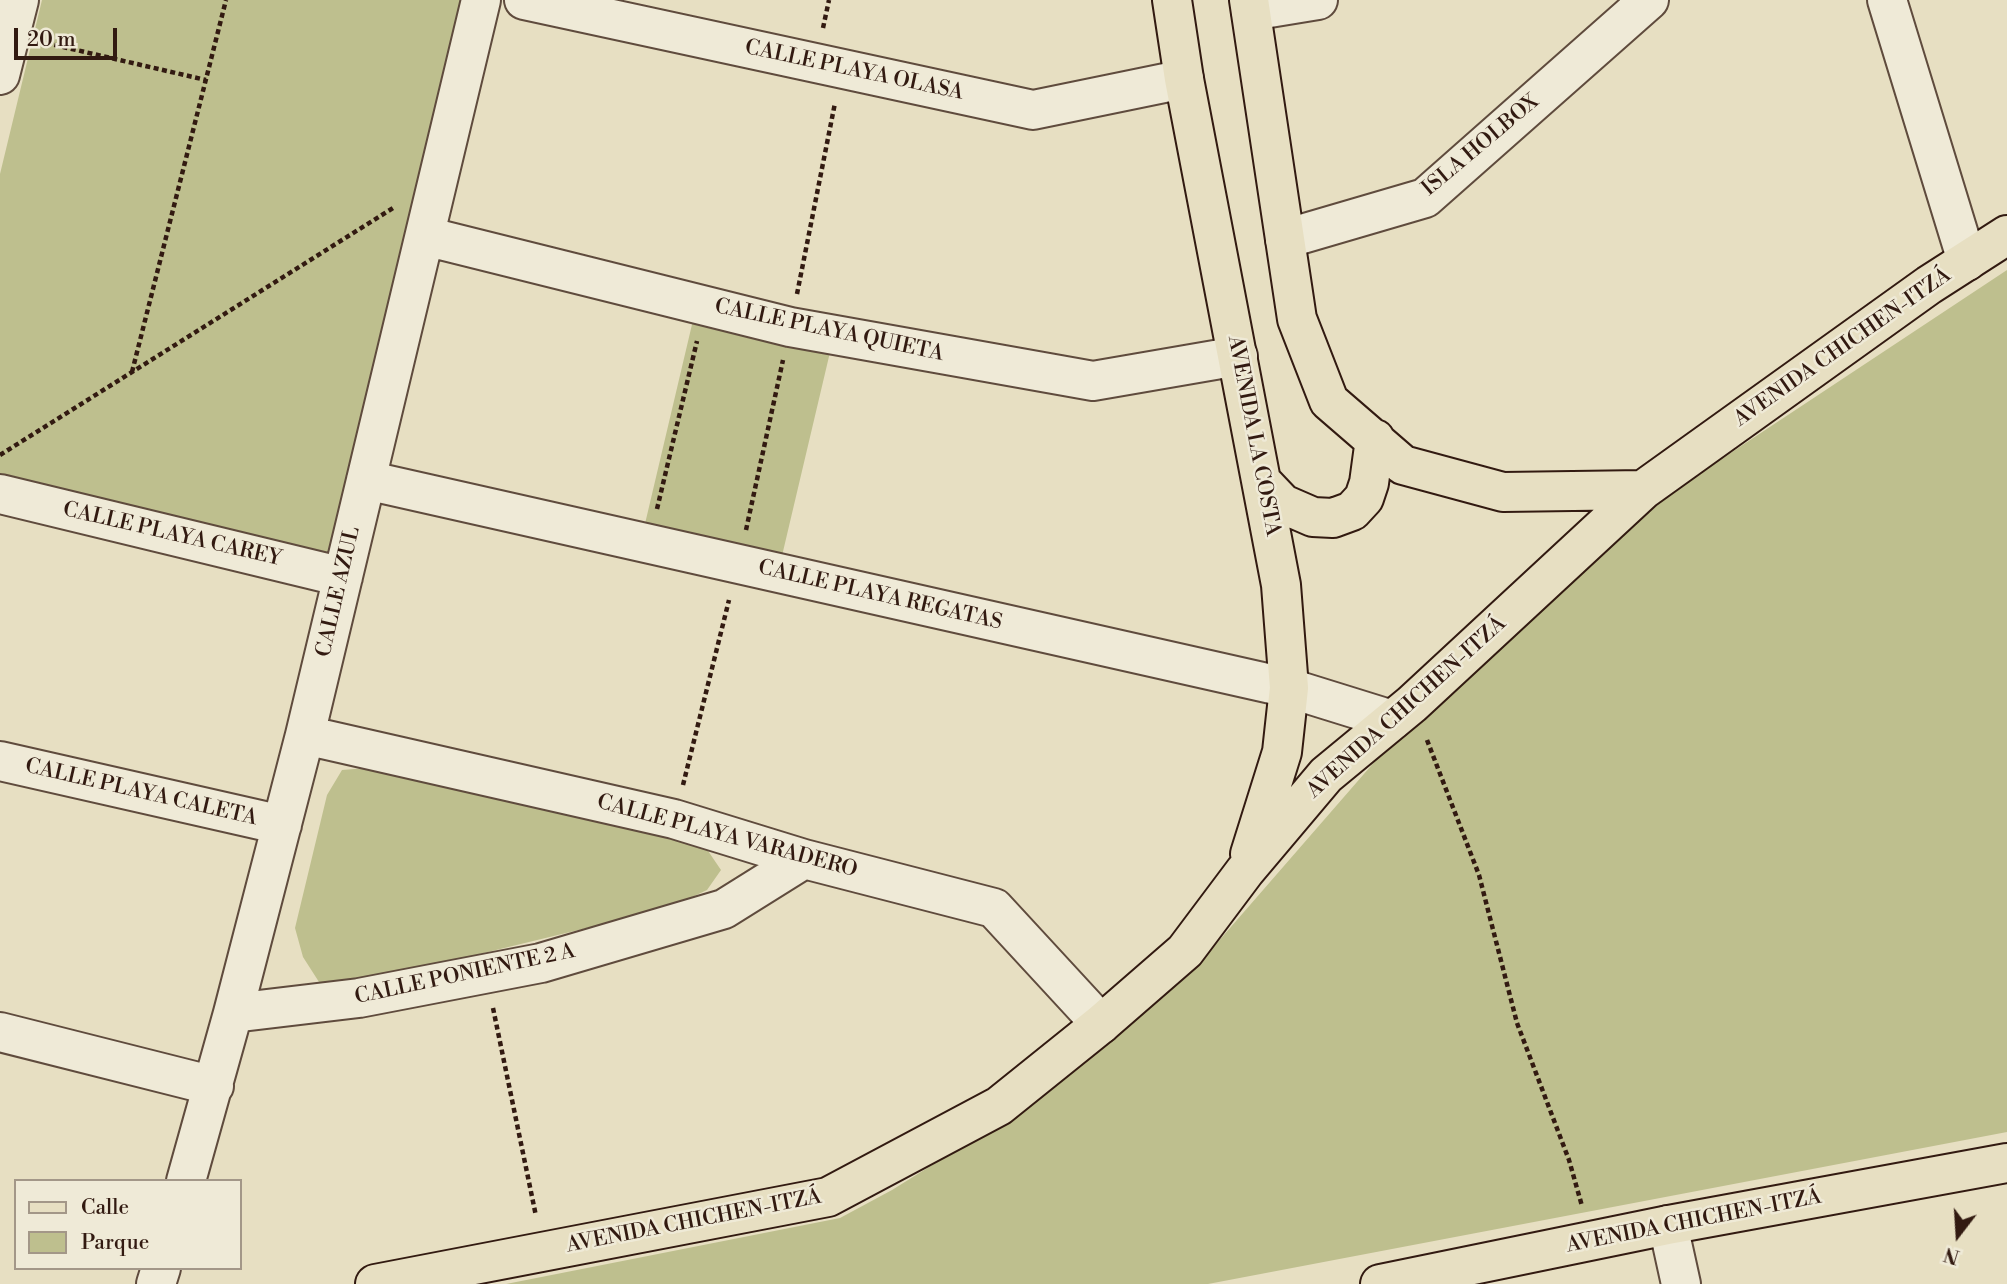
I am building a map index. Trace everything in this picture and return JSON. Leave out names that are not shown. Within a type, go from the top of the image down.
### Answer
[{"type":"main road","name":"AVENIDA LA COSTA","points":[[1172,0],[1184,79],[1281,585],[1289,688],[1282,752],[1245,871]]},
{"type":"main road","points":[[1250,6],[1297,319],[1329,401],[1403,465],[1503,492],[1643,490]]},
{"type":"main road","name":"AVENIDA CHICHEN-ITZÁ","points":[[375,1284],[828,1197],[999,1106],[1101,1024],[1185,951],[1245,871],[1326,775],[1402,712],[1643,490],[1929,285],[2007,235]]},
{"type":"main road","points":[[1263,484],[1283,504],[1313,517],[1333,518],[1352,512],[1364,498],[1369,483],[1375,439]]},
{"type":"main road","name":"AVENIDA CHICHEN-ITZÁ","points":[[1380,1284],[1668,1225],[2007,1163]]},
{"type":"street","name":"CALLE AZUL","points":[[187,1179],[214,1086],[305,735],[481,0]]},
{"type":"street","name":"CALLE PLAYA OLASA","points":[[524,0],[1033,110],[1184,79]]},
{"type":"street","points":[[1250,6],[1318,0]]},
{"type":"street","name":"ISLA HOLBOX","points":[[1284,239],[1425,198],[1649,0]]},
{"type":"street","points":[[1886,0],[1967,261]]},
{"type":"street","points":[[0,75],[14,17]]},
{"type":"street","name":"CALLE PLAYA QUIETA","points":[[425,236],[790,327],[1093,382],[1238,356]]},
{"type":"street","name":"CALLE PLAYA REGATAS","points":[[366,480],[1402,712]]},
{"type":"street","name":"CALLE PLAYA CAREY","points":[[0,494],[343,577]]},
{"type":"street","name":"CALLE PLAYA VARADERO","points":[[305,735],[674,819],[804,859],[994,908],[1101,1024]]},
{"type":"street","name":"CALLE PLAYA CALETA","points":[[0,761],[282,825]]},
{"type":"street","name":"CALLE PONIENTE 2 A","points":[[233,1013],[359,998],[541,963],[724,909],[804,859]]},
{"type":"street","points":[[10,1039],[214,1086]]},
{"type":"street","points":[[1668,1225],[1681,1284]]},
{"type":"path","points":[[132,373],[226,0]]},
{"type":"path","points":[[14,17],[206,80]]},
{"type":"path","points":[[790,327],[842,69]]},
{"type":"path","points":[[0,455],[438,180]]},
{"type":"path","points":[[649,544],[705,306]]},
{"type":"path","points":[[1402,712],[1479,875],[1517,1023],[1569,1160],[1592,1242]]},
{"type":"path","points":[[485,973],[543,1251]]},
{"type":"green space","points":[[42,0],[476,0],[335,554],[0,474],[0,174]]},
{"type":"green space","points":[[2007,270],[2007,1132],[1208,1284],[506,1284],[840,1218],[892,1190],[1048,1093],[1190,974],[1390,744],[1658,501]]},
{"type":"green space","points":[[694,316],[831,348],[781,560],[644,528]]},
{"type":"green space","points":[[367,768],[704,845],[721,870],[707,890],[669,908],[356,984],[319,982],[303,957],[295,928],[327,795],[342,770]]}]
